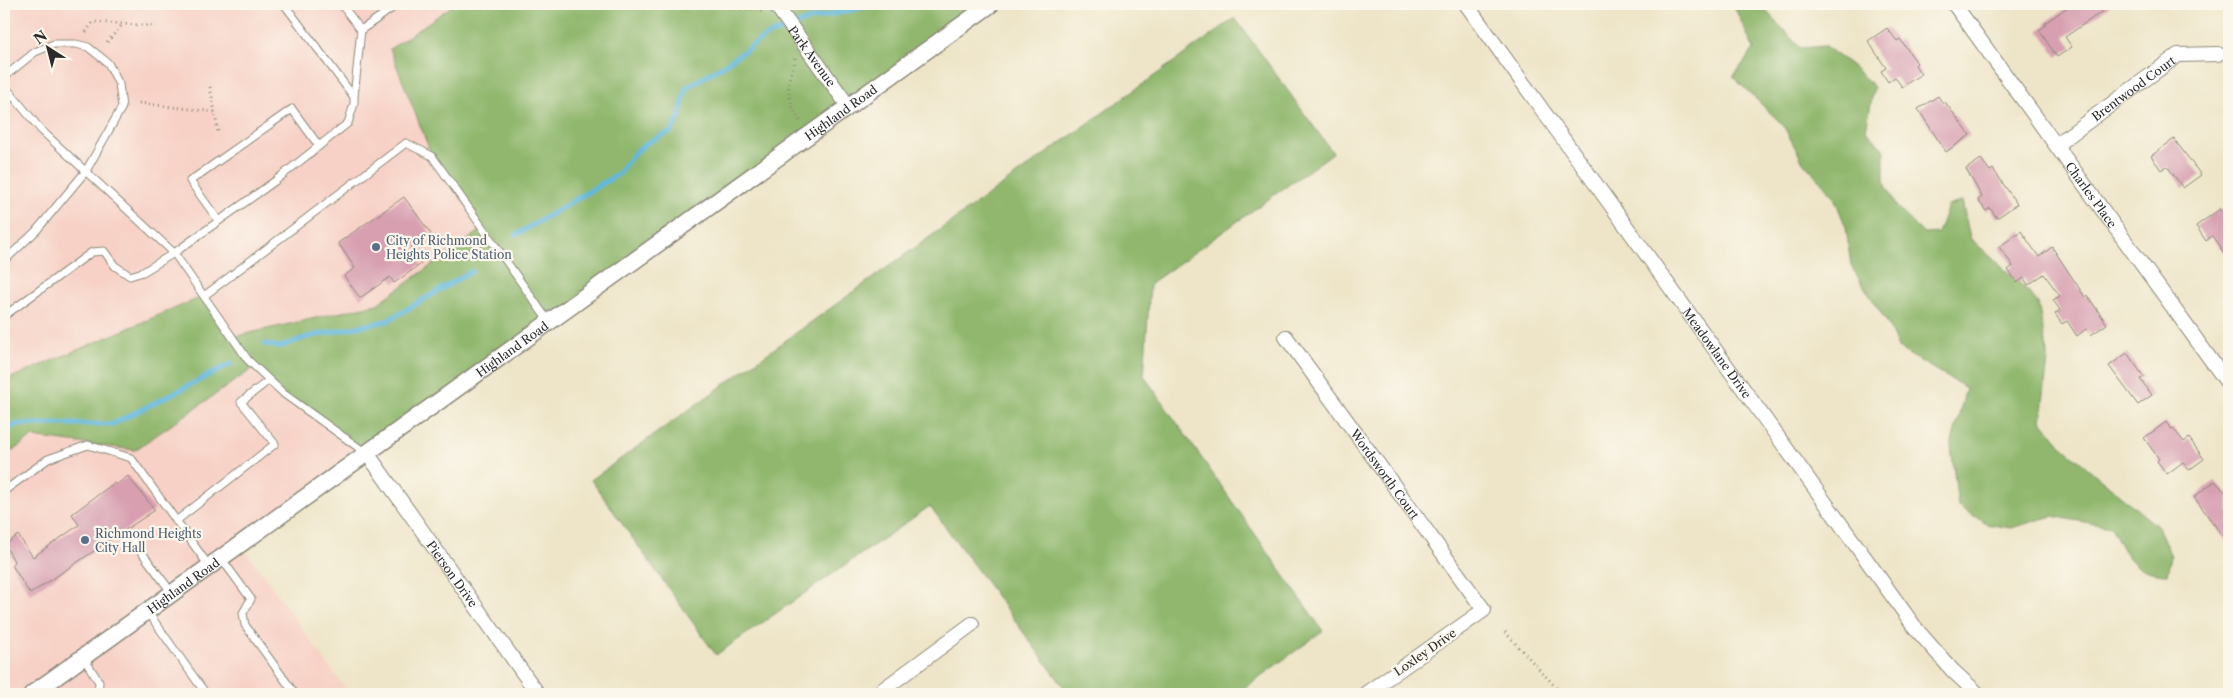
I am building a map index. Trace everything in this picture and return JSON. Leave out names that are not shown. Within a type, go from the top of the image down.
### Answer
[{"type":"street","name":"Park Avenue","points":[[775,4],[797,47],[849,107]]},
{"type":"street","name":"Highland Road","points":[[32,694],[991,4]]},
{"type":"street","name":"Meadowlane Drive","points":[[1466,4],[1917,630],[1953,671],[1978,694]]},
{"type":"street","name":"Charles Place","points":[[1954,4],[2229,385]]},
{"type":"street","name":"Brentwood Court","points":[[2056,145],[2178,55],[2218,54]]},
{"type":"street","name":"Wordsworth Court","points":[[1286,337],[1484,610]]},
{"type":"street","name":"Pierson Drive","points":[[367,453],[538,694]]},
{"type":"street","name":"Loxley Drive","points":[[1365,694],[1484,610]]},
{"type":"street","points":[[877,694],[972,624]]},
{"type":"lane","points":[[284,4],[354,97]]},
{"type":"lane","points":[[4,316],[92,252],[104,251],[115,266],[130,276],[143,272],[275,181],[348,123],[354,104],[361,30],[341,4]]},
{"type":"lane","points":[[361,30],[398,4]]},
{"type":"lane","points":[[4,77],[35,52],[54,44],[76,44],[88,47],[108,63],[119,84],[122,107],[86,171],[36,231],[4,261]]},
{"type":"lane","points":[[4,85],[42,130],[174,252],[248,360],[284,394],[367,453]]},
{"type":"lane","points":[[218,220],[190,181],[292,109],[319,146]]},
{"type":"lane","points":[[204,296],[406,144],[432,156],[549,322]]},
{"type":"lane","points":[[176,521],[275,444],[241,402],[269,380]]},
{"type":"lane","points":[[4,490],[48,459],[88,445],[131,458],[176,521],[251,599],[243,613],[245,625],[295,694]]},
{"type":"lane","points":[[131,538],[172,593]]},
{"type":"lane","points":[[147,611],[206,694]]},
{"type":"lane","points":[[83,657],[99,682],[98,694]]},
{"type":"path","points":[[727,4],[738,9],[757,9],[767,18]]},
{"type":"path","points":[[86,32],[93,22],[156,26]]},
{"type":"path","points":[[107,42],[124,24]]},
{"type":"path","points":[[797,47],[796,60],[789,82],[791,104],[802,124]]},
{"type":"path","points":[[210,87],[218,133]]},
{"type":"path","points":[[139,103],[215,112]]},
{"type":"path","points":[[1505,632],[1562,694]]},
{"type":"shaded area","points":[[4,4],[455,4],[390,50],[484,229],[377,304],[232,337],[4,381]]},
{"type":"shaded area","points":[[255,367],[367,453],[241,544],[349,694],[4,694],[4,457],[32,437],[135,450]]},
{"type":"green space","points":[[455,4],[991,4],[367,453],[284,394],[255,367],[135,450],[32,437],[4,457],[4,381],[204,296],[232,337],[377,304],[483,229],[432,156],[390,49]]},
{"type":"green space","points":[[1733,4],[1762,4],[1800,48],[1825,46],[1852,66],[1874,87],[1866,130],[1884,150],[1884,181],[1896,206],[1924,234],[1938,233],[1948,206],[1962,201],[1970,238],[2024,287],[2038,303],[2048,359],[2041,420],[2065,449],[2158,527],[2171,556],[2167,574],[2146,570],[2132,561],[2111,527],[2052,516],[2011,528],[1987,524],[1958,506],[1951,446],[1966,388],[1898,348],[1888,324],[1851,266],[1846,227],[1833,195],[1803,162],[1783,125],[1733,77],[1754,49]]},
{"type":"green space","points":[[1235,18],[1333,153],[1150,284],[1144,376],[1323,631],[1236,694],[1069,694],[930,506],[716,655],[591,480]]},
{"type":"building","points":[[2072,4],[2113,4],[2065,37],[2072,47],[2057,57],[2039,30],[2046,25],[2045,23]]},
{"type":"building","points":[[1887,28],[1897,41],[1900,39],[1917,63],[1915,65],[1921,74],[1902,87],[1895,77],[1888,82],[1881,71],[1886,68],[1868,41]]},
{"type":"building","points":[[1938,96],[1943,104],[1945,102],[1970,135],[1946,152],[1918,109]]},
{"type":"building","points":[[2174,139],[2201,175],[2183,188],[2167,166],[2161,170],[2151,156]]},
{"type":"building","points":[[1981,159],[1990,171],[1993,169],[2017,204],[1997,218],[1990,208],[1986,211],[1978,200],[1982,197],[1966,169]]},
{"type":"building","points":[[404,197],[431,234],[410,248],[421,264],[394,283],[390,277],[360,298],[344,276],[355,268],[338,243]]},
{"type":"building","points":[[2220,209],[2229,222],[2229,260],[2212,236],[2206,241],[2196,226]]},
{"type":"building","points":[[2021,231],[2039,257],[2052,247],[2085,297],[2087,295],[2107,324],[2091,335],[2086,329],[2077,336],[2067,321],[2062,324],[2055,314],[2060,310],[2053,300],[2060,296],[2044,274],[2028,285],[2024,278],[2017,283],[2008,270],[2013,266],[1999,247]]},
{"type":"building","points":[[2127,353],[2144,377],[2140,379],[2152,395],[2138,405],[2109,366]]},
{"type":"building","points":[[2166,422],[2184,442],[2189,438],[2204,459],[2189,470],[2183,462],[2167,474],[2144,438]]},
{"type":"building","name":"Richmond Heights City Hall","points":[[128,476],[155,510],[30,594],[12,565],[14,561],[5,545],[18,535],[33,557],[79,525],[72,514],[114,483],[116,485]]},
{"type":"building","points":[[2215,481],[2229,496],[2229,545],[2194,497]]},
{"type":"waterway","points":[[516,235],[620,173],[630,158],[641,147],[671,132],[679,118],[686,88],[766,36],[808,20],[878,4]]},
{"type":"waterway","points":[[265,344],[280,347],[307,337],[387,321],[472,271]]},
{"type":"waterway","points":[[4,431],[18,424],[113,424],[231,364]]},
{"type":"place","name":"City of Richmond Heights Police Station","points":[[376,247]]},
{"type":"place","name":"Richmond Heights City Hall","points":[[85,540]]}]
